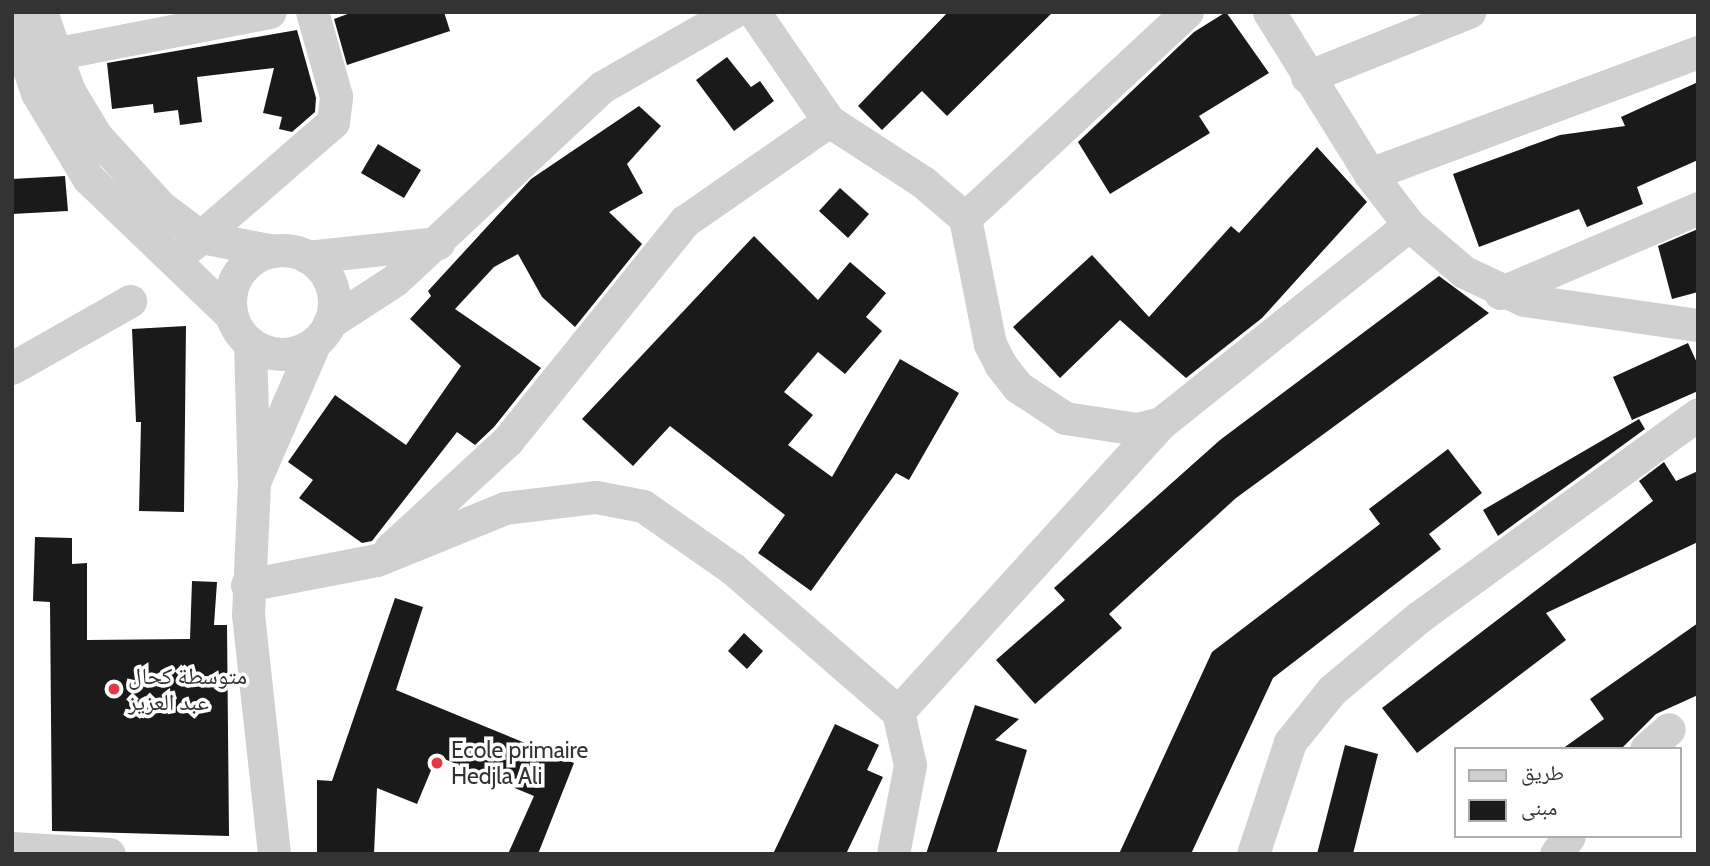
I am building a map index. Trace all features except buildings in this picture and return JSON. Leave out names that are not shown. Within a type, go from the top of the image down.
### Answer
[{"type":"street","points":[[41,12],[38,57],[88,178],[231,315],[250,343],[254,483],[247,585],[274,854]]},
{"type":"street","points":[[38,57],[270,12]]},
{"type":"street","points":[[172,261],[333,122],[336,96],[312,12]]},
{"type":"street","points":[[250,343],[281,354],[321,333],[395,281],[438,243],[525,153],[602,88],[733,12]]},
{"type":"street","points":[[754,12],[829,121],[923,182],[965,218],[990,344],[1018,387],[1065,418],[1093,425],[1161,423]]},
{"type":"street","points":[[965,218],[1187,12]]},
{"type":"street","points":[[1269,12],[1307,77],[1370,174],[1409,225],[1500,293],[1574,312],[1698,325]]},
{"type":"street","points":[[1307,77],[1469,12]]},
{"type":"street","points":[[12,19],[96,136],[161,207],[201,237],[307,257],[438,243]]},
{"type":"street","points":[[1370,174],[1698,52]]},
{"type":"street","points":[[377,561],[508,440],[685,221],[829,121]]},
{"type":"street","points":[[1500,293],[1698,208]]},
{"type":"street","points":[[898,712],[1161,423],[1409,225]]},
{"type":"street","points":[[231,315],[230,298],[244,267],[274,251]]},
{"type":"street","points":[[254,483],[321,333],[330,281],[307,257]]},
{"type":"street","points":[[12,368],[130,301]]},
{"type":"street","points":[[1252,854],[1290,742],[1341,681],[1698,414]]},
{"type":"street","points":[[247,585],[377,561],[505,508],[620,499],[673,524],[733,569],[898,712],[910,765],[893,854]]},
{"type":"street","points":[[1556,854],[1568,838]]},
{"type":"street","points":[[12,848],[109,854]]},
{"type":"place","name":"متوسطة كحال عبد العزيز","points":[[114,689]]},
{"type":"place","name":"Ecole primaire Hedjla Ali","points":[[437,763]]}]
